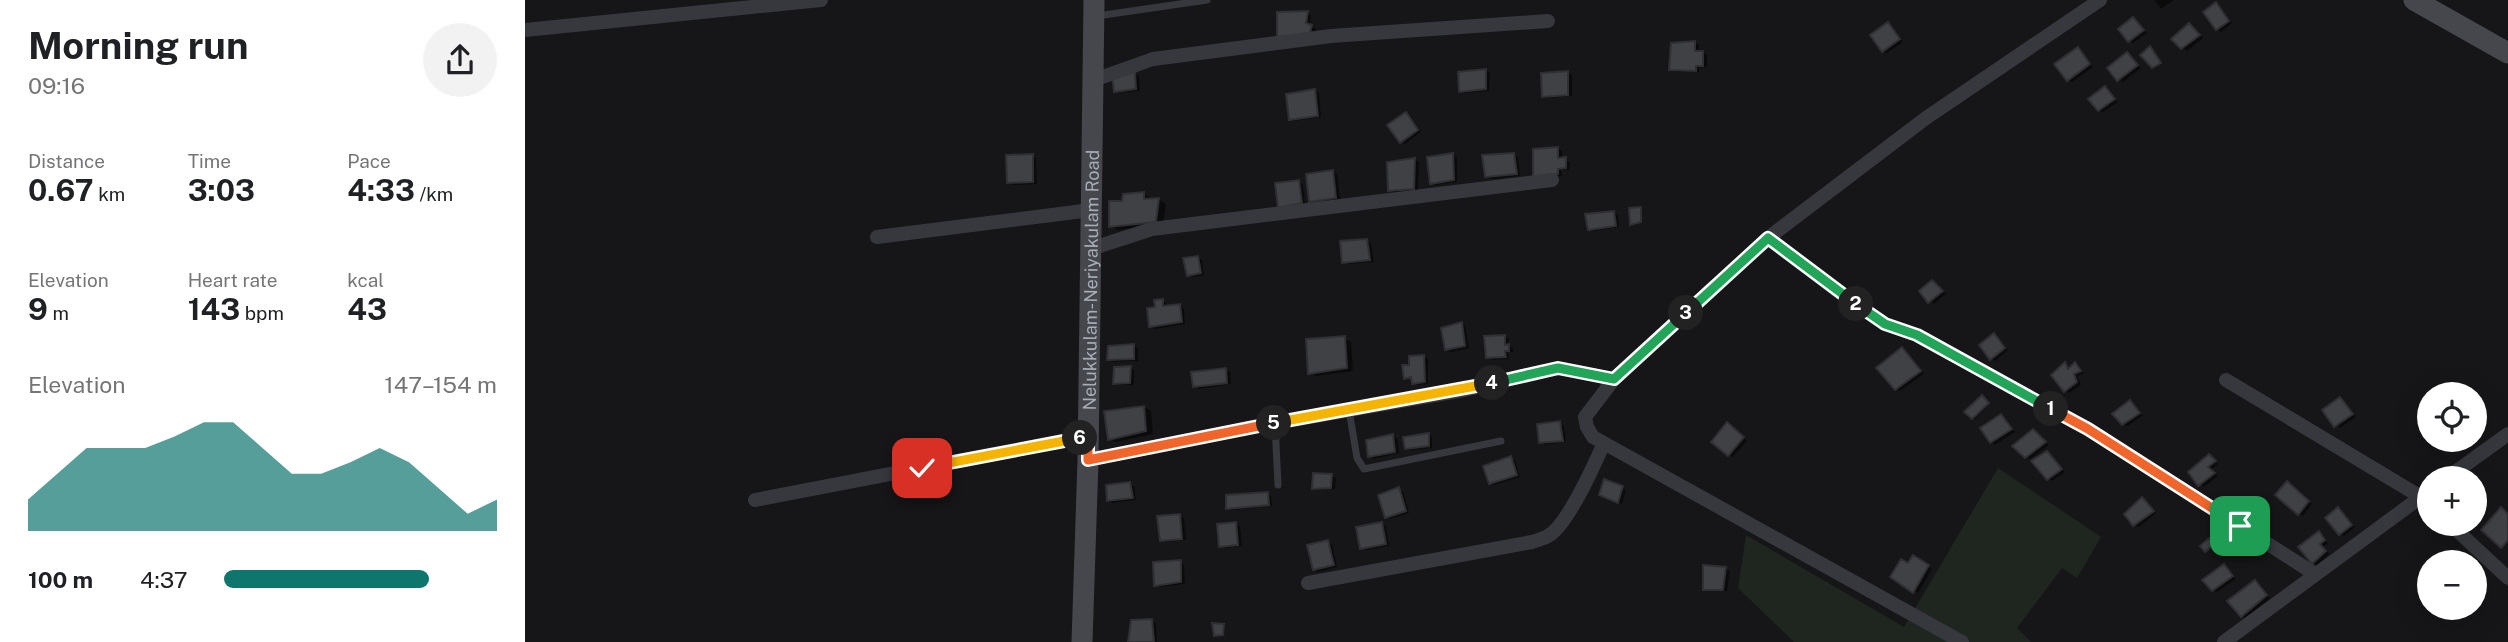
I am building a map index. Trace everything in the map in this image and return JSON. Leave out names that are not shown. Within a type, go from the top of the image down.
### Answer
[{"type":"main road","points":[[2414,0],[2508,53]]},
{"type":"main road","name":"Nelukkulam-Neriyakulam Road","points":[[1083,642],[1094,8]]},
{"type":"street","points":[[525,30],[821,0]]},
{"type":"street","points":[[1962,642],[1604,443],[1589,433],[1585,417],[1614,379],[1768,238],[1926,118],[2100,0]]},
{"type":"street","points":[[1091,80],[1153,59],[1167,57],[1331,36],[1548,21]]},
{"type":"street","points":[[1090,249],[1153,229],[1552,180]]},
{"type":"street","points":[[877,237],[1091,210]]},
{"type":"street","points":[[1768,238],[1885,324],[1917,335],[2088,429],[2315,574]]},
{"type":"street","points":[[1088,460],[1275,423],[1464,390],[1558,368],[1614,379]]},
{"type":"street","points":[[2226,380],[2417,493]]},
{"type":"street","points":[[2464,466],[2508,434]]},
{"type":"street","points":[[755,500],[1088,436]]},
{"type":"street","points":[[1308,583],[1532,542],[1549,536],[1588,479],[1604,443]]},
{"type":"street","points":[[2224,642],[2315,574],[2417,504]]},
{"type":"street","points":[[2463,536],[2508,578]]},
{"type":"lane","points":[[1094,8],[1207,0]]},
{"type":"lane","points":[[1349,410],[1357,458],[1364,469],[1501,441]]},
{"type":"lane","points":[[1275,423],[1278,485]]},
{"type":"shaded area","points":[[1998,468],[2101,537],[2077,578],[2062,568],[2017,628],[2031,642],[1794,642],[1738,588],[1746,535],[1904,627]]},
{"type":"building","points":[[2216,2],[2229,21],[2216,30],[2203,12]]},
{"type":"building","points":[[1308,11],[1306,23],[1312,25],[1310,33],[1277,38],[1277,12]]},
{"type":"building","points":[[2133,17],[2144,30],[2128,42],[2118,29]]},
{"type":"building","points":[[1888,22],[1900,39],[1882,52],[1870,35]]},
{"type":"building","points":[[2189,23],[2200,35],[2181,49],[2171,39]]},
{"type":"building","points":[[1695,41],[1695,51],[1703,51],[1703,66],[1696,66],[1696,71],[1669,70],[1671,43]]},
{"type":"building","points":[[2150,46],[2161,63],[2152,68],[2140,55]]},
{"type":"building","points":[[2078,47],[2090,64],[2067,81],[2054,64]]},
{"type":"building","points":[[2127,52],[2138,65],[2117,81],[2107,68]]},
{"type":"building","points":[[1486,69],[1486,89],[1459,92],[1458,72]]},
{"type":"building","points":[[1568,71],[1568,95],[1542,97],[1541,73]]},
{"type":"building","points":[[1135,72],[1136,89],[1114,92],[1112,75]]},
{"type":"building","points":[[2105,86],[2115,99],[2098,111],[2088,99]]},
{"type":"building","points":[[1315,89],[1318,116],[1289,120],[1286,94]]},
{"type":"building","points":[[1406,112],[1418,130],[1400,143],[1387,125]]},
{"type":"building","points":[[1558,147],[1558,158],[1566,157],[1566,168],[1558,169],[1558,174],[1533,177],[1533,149]]},
{"type":"building","points":[[1453,153],[1454,180],[1430,184],[1427,157]]},
{"type":"building","points":[[1514,153],[1517,174],[1485,177],[1482,155]]},
{"type":"building","points":[[1033,154],[1033,182],[1007,183],[1006,155]]},
{"type":"building","points":[[1415,158],[1414,189],[1388,191],[1387,162]]},
{"type":"building","points":[[1333,170],[1336,198],[1309,202],[1306,174]]},
{"type":"building","points":[[1299,180],[1302,203],[1278,208],[1275,183]]},
{"type":"building","points":[[1144,192],[1144,199],[1159,198],[1156,222],[1109,227],[1109,201],[1122,201],[1123,194]]},
{"type":"building","points":[[1641,207],[1641,222],[1630,225],[1629,208]]},
{"type":"building","points":[[1614,211],[1616,226],[1588,230],[1585,214]]},
{"type":"building","points":[[1367,239],[1370,260],[1342,263],[1340,241]]},
{"type":"building","points":[[1198,256],[1201,273],[1187,276],[1183,258]]},
{"type":"building","points":[[1932,280],[1943,291],[1928,303],[1919,291]]},
{"type":"building","points":[[1163,299],[1163,306],[1180,304],[1182,322],[1149,327],[1147,308],[1155,307],[1154,300]]},
{"type":"building","points":[[1462,322],[1465,346],[1445,350],[1441,328]]},
{"type":"building","points":[[1994,333],[2005,348],[1990,360],[1979,345]]},
{"type":"building","points":[[1505,335],[1505,345],[1509,344],[1509,351],[1505,351],[1506,357],[1486,358],[1484,336]]},
{"type":"building","points":[[1345,336],[1347,368],[1308,374],[1306,339]]},
{"type":"building","points":[[1134,344],[1134,359],[1107,360],[1108,346]]},
{"type":"building","points":[[1902,347],[1921,371],[1895,390],[1876,368]]},
{"type":"building","points":[[1424,355],[1425,382],[1412,384],[1411,377],[1404,379],[1402,365],[1409,365],[1409,356]]},
{"type":"building","points":[[2065,362],[2068,369],[2075,362],[2081,371],[2074,374],[2077,382],[2064,392],[2051,375]]},
{"type":"building","points":[[1131,366],[1130,383],[1113,384],[1114,367]]},
{"type":"building","points":[[1226,368],[1227,383],[1193,387],[1191,372]]},
{"type":"building","points":[[1982,395],[1989,403],[1972,419],[1964,412]]},
{"type":"building","points":[[2340,397],[2353,414],[2334,427],[2322,410]]},
{"type":"building","points":[[2130,400],[2140,413],[2122,425],[2112,414]]},
{"type":"building","points":[[1144,406],[1146,431],[1108,440],[1104,411]]},
{"type":"building","points":[[2001,414],[2012,429],[1990,443],[1980,428]]},
{"type":"building","points":[[1560,421],[1563,441],[1539,443],[1537,424]]},
{"type":"building","points":[[1727,422],[1744,437],[1728,456],[1711,442]]},
{"type":"building","points":[[2033,429],[2046,442],[2025,458],[2012,446]]},
{"type":"building","points":[[1429,433],[1429,446],[1405,449],[1403,437]]},
{"type":"building","points":[[1393,434],[1395,452],[1368,457],[1366,440]]},
{"type":"building","points":[[2047,451],[2062,469],[2047,480],[2031,461]]},
{"type":"building","points":[[2209,454],[2216,461],[2208,467],[2215,473],[2198,486],[2188,472]]},
{"type":"building","points":[[1511,456],[1517,475],[1489,484],[1483,466]]},
{"type":"building","points":[[1313,473],[1332,474],[1331,488],[1312,489]]},
{"type":"building","points":[[1604,479],[1623,486],[1618,503],[1599,495]]},
{"type":"building","points":[[2287,481],[2309,501],[2298,515],[2275,495]]},
{"type":"building","points":[[1130,482],[1133,498],[1107,501],[1106,485]]},
{"type":"building","points":[[1399,487],[1406,511],[1385,518],[1378,495]]},
{"type":"building","points":[[1268,492],[1269,505],[1226,509],[1226,495]]},
{"type":"building","points":[[2142,497],[2154,511],[2133,526],[2124,514]]},
{"type":"building","points":[[2338,507],[2352,525],[2339,535],[2325,518]]},
{"type":"building","points":[[2501,507],[2508,514],[2508,540],[2501,548],[2487,535],[2487,523]]},
{"type":"building","points":[[1180,514],[1182,539],[1160,541],[1157,516]]},
{"type":"building","points":[[1236,522],[1238,545],[1219,547],[1217,524]]},
{"type":"building","points":[[1382,522],[1386,544],[1360,549],[1356,527]]},
{"type":"building","points":[[2319,531],[2325,540],[2320,544],[2326,551],[2312,564],[2298,547]]},
{"type":"building","points":[[2209,538],[2216,543],[2205,552],[2200,546]]},
{"type":"building","points":[[1328,540],[1334,565],[1313,570],[1307,545]]},
{"type":"building","points":[[1913,555],[1929,565],[1913,593],[1890,577],[1901,559],[1908,563]]},
{"type":"building","points":[[1181,560],[1181,582],[1154,586],[1153,562]]},
{"type":"building","points":[[2224,564],[2233,576],[2212,591],[2202,580]]},
{"type":"building","points":[[1703,565],[1726,567],[1723,590],[1703,590]]},
{"type":"building","points":[[2255,580],[2267,595],[2241,617],[2227,601]]},
{"type":"building","points":[[1152,619],[1154,642],[1128,642],[1131,620]]},
{"type":"building","points":[[1212,623],[1224,624],[1223,635],[1214,636]]},
{"type":"route","points":[[922,468],[1088,436],[1088,460],[1275,423],[1464,390],[1558,368],[1614,379],[1768,238],[1885,324],[1917,335],[2088,429],[2240,526]]}]
